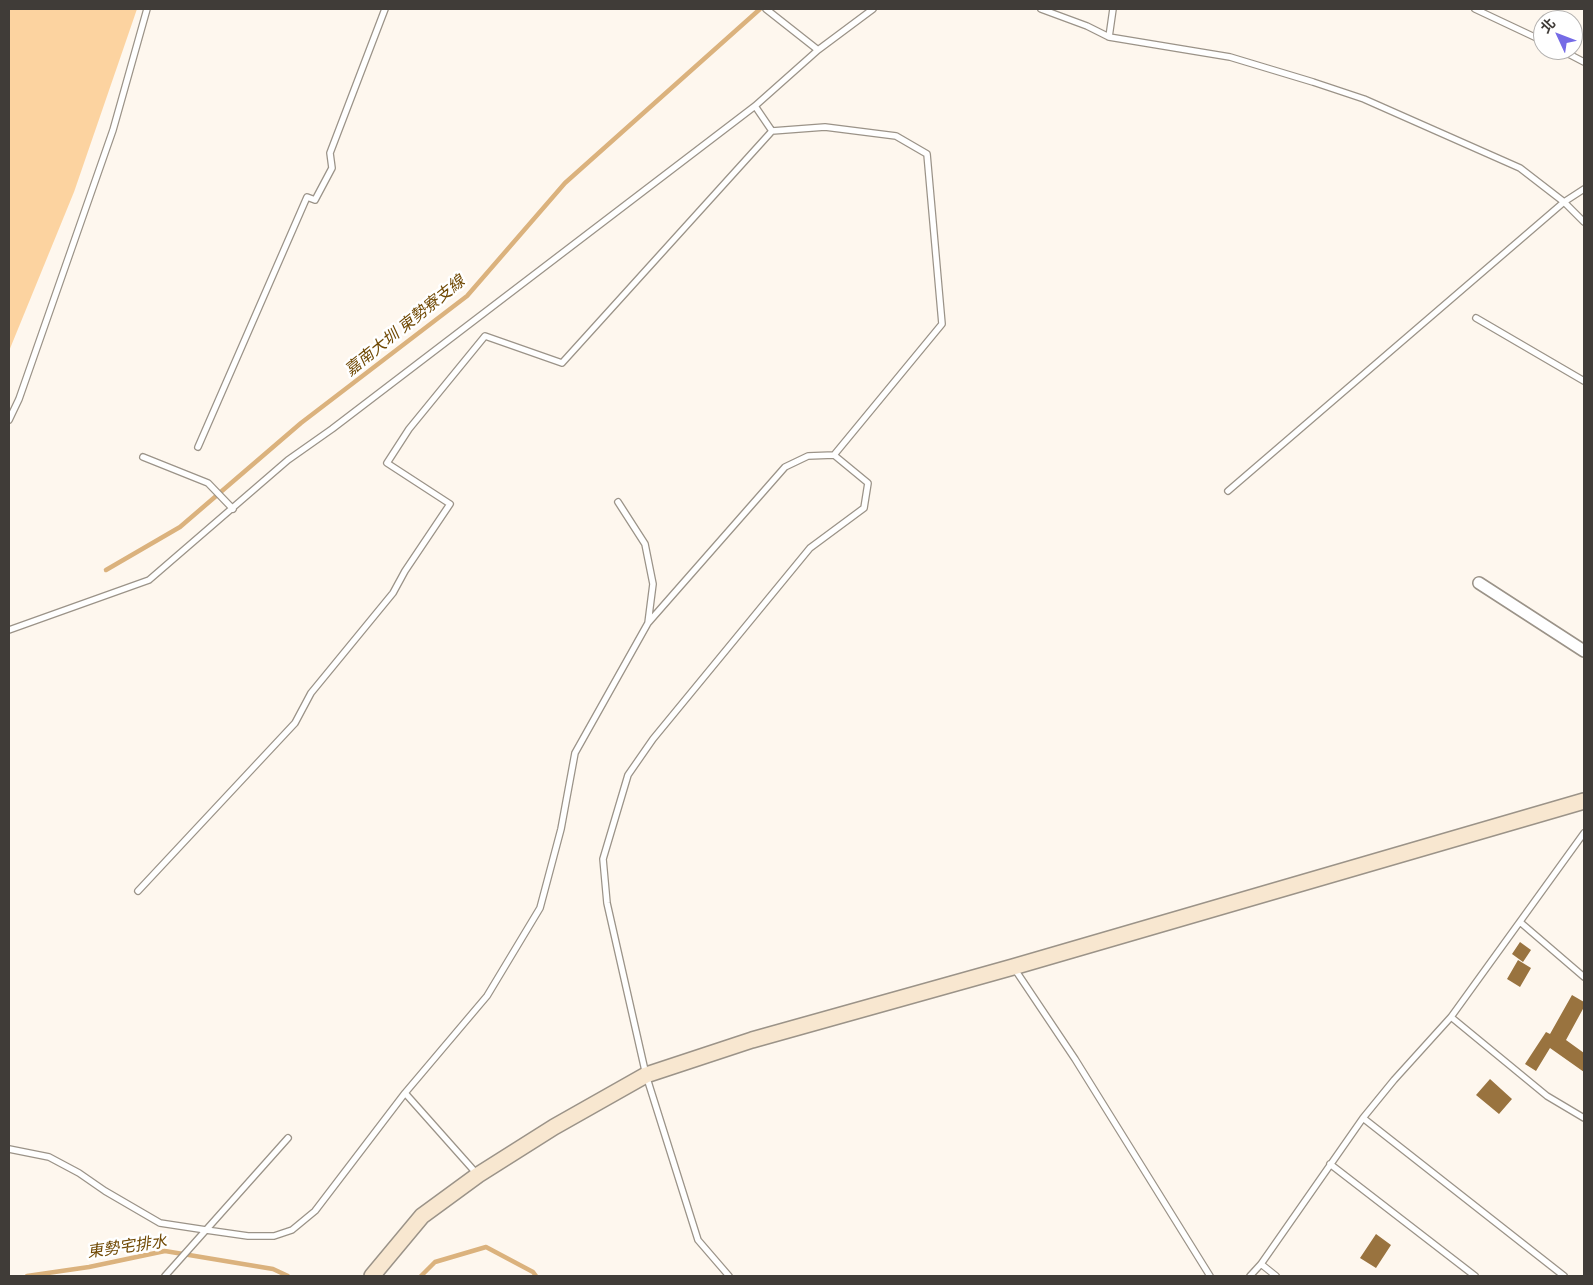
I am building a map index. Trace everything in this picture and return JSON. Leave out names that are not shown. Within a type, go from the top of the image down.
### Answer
[{"type":"street","points":[[1479,583],[1584,651]]},
{"type":"street","points":[[374,1274],[422,1216],[478,1175],[554,1127],[646,1075],[752,1040],[1013,967],[1584,801]]},
{"type":"lane","points":[[9,420],[19,399],[113,130],[147,9]]},
{"type":"lane","points":[[198,447],[306,198],[315,200],[332,168],[330,153],[385,9]]},
{"type":"lane","points":[[766,9],[818,50]]},
{"type":"lane","points":[[9,630],[149,580],[288,460],[332,429],[755,106],[818,50],[873,9]]},
{"type":"lane","points":[[1041,9],[1087,26],[1109,37],[1230,57],[1364,99],[1520,168],[1564,202],[1584,222]]},
{"type":"lane","points":[[1109,37],[1113,9]]},
{"type":"lane","points":[[1475,9],[1533,36]]},
{"type":"lane","points":[[755,106],[772,131]]},
{"type":"lane","points":[[138,891],[295,723],[310,693],[393,593],[405,570],[450,504],[387,463],[409,429],[480,343],[486,336],[562,363],[772,131],[825,127],[896,136],[927,154],[942,324],[834,455]]},
{"type":"lane","points":[[1228,491],[1564,202],[1584,189]]},
{"type":"lane","points":[[1476,318],[1584,381]]},
{"type":"lane","points":[[9,1149],[49,1157],[79,1173],[104,1191],[160,1223],[248,1236],[274,1236],[292,1230],[315,1211],[405,1094],[487,996],[540,908],[562,828],[575,753],[648,623],[785,467],[808,456],[834,455],[868,482],[864,508],[810,548],[653,739],[628,775],[603,859],[607,903],[646,1075],[698,1240],[728,1276]]},
{"type":"lane","points":[[144,457],[208,483],[233,509]]},
{"type":"lane","points":[[618,502],[645,544],[653,584],[648,623]]},
{"type":"lane","points":[[1250,1276],[1261,1264],[1363,1118],[1394,1080],[1451,1017],[1584,833]]},
{"type":"lane","points":[[1520,922],[1584,977]]},
{"type":"lane","points":[[1013,967],[1080,1068],[1210,1276]]},
{"type":"lane","points":[[1451,1017],[1547,1096],[1584,1118]]},
{"type":"lane","points":[[405,1094],[478,1175]]},
{"type":"lane","points":[[1363,1118],[1564,1276]]},
{"type":"lane","points":[[165,1276],[288,1138]]},
{"type":"lane","points":[[1330,1164],[1475,1276]]},
{"type":"lane","points":[[1261,1264],[1276,1276]]},
{"type":"shaded area","points":[[9,9],[137,9],[74,192],[9,351]]},
{"type":"building","points":[[1520,942],[1531,950],[1523,962],[1512,954]]},
{"type":"building","points":[[1518,960],[1531,968],[1520,987],[1507,979]]},
{"type":"building","points":[[1572,995],[1584,1002],[1584,1007],[1566,1040],[1584,1053],[1584,1072],[1550,1048],[1536,1071],[1525,1064],[1546,1032],[1550,1034]]},
{"type":"building","points":[[1490,1079],[1512,1099],[1499,1114],[1476,1095]]},
{"type":"building","points":[[1376,1234],[1391,1245],[1376,1268],[1360,1258]]},
{"type":"waterway","name":"嘉南大圳 東勢寮支線","points":[[106,570],[180,527],[301,423],[467,296],[565,183],[760,9]]},
{"type":"waterway","name":"東勢宅排水","points":[[421,1276],[435,1262],[486,1247],[533,1272],[536,1276]]},
{"type":"waterway","name":"東勢宅排水","points":[[27,1276],[89,1267],[165,1251],[273,1269],[288,1276]]}]
